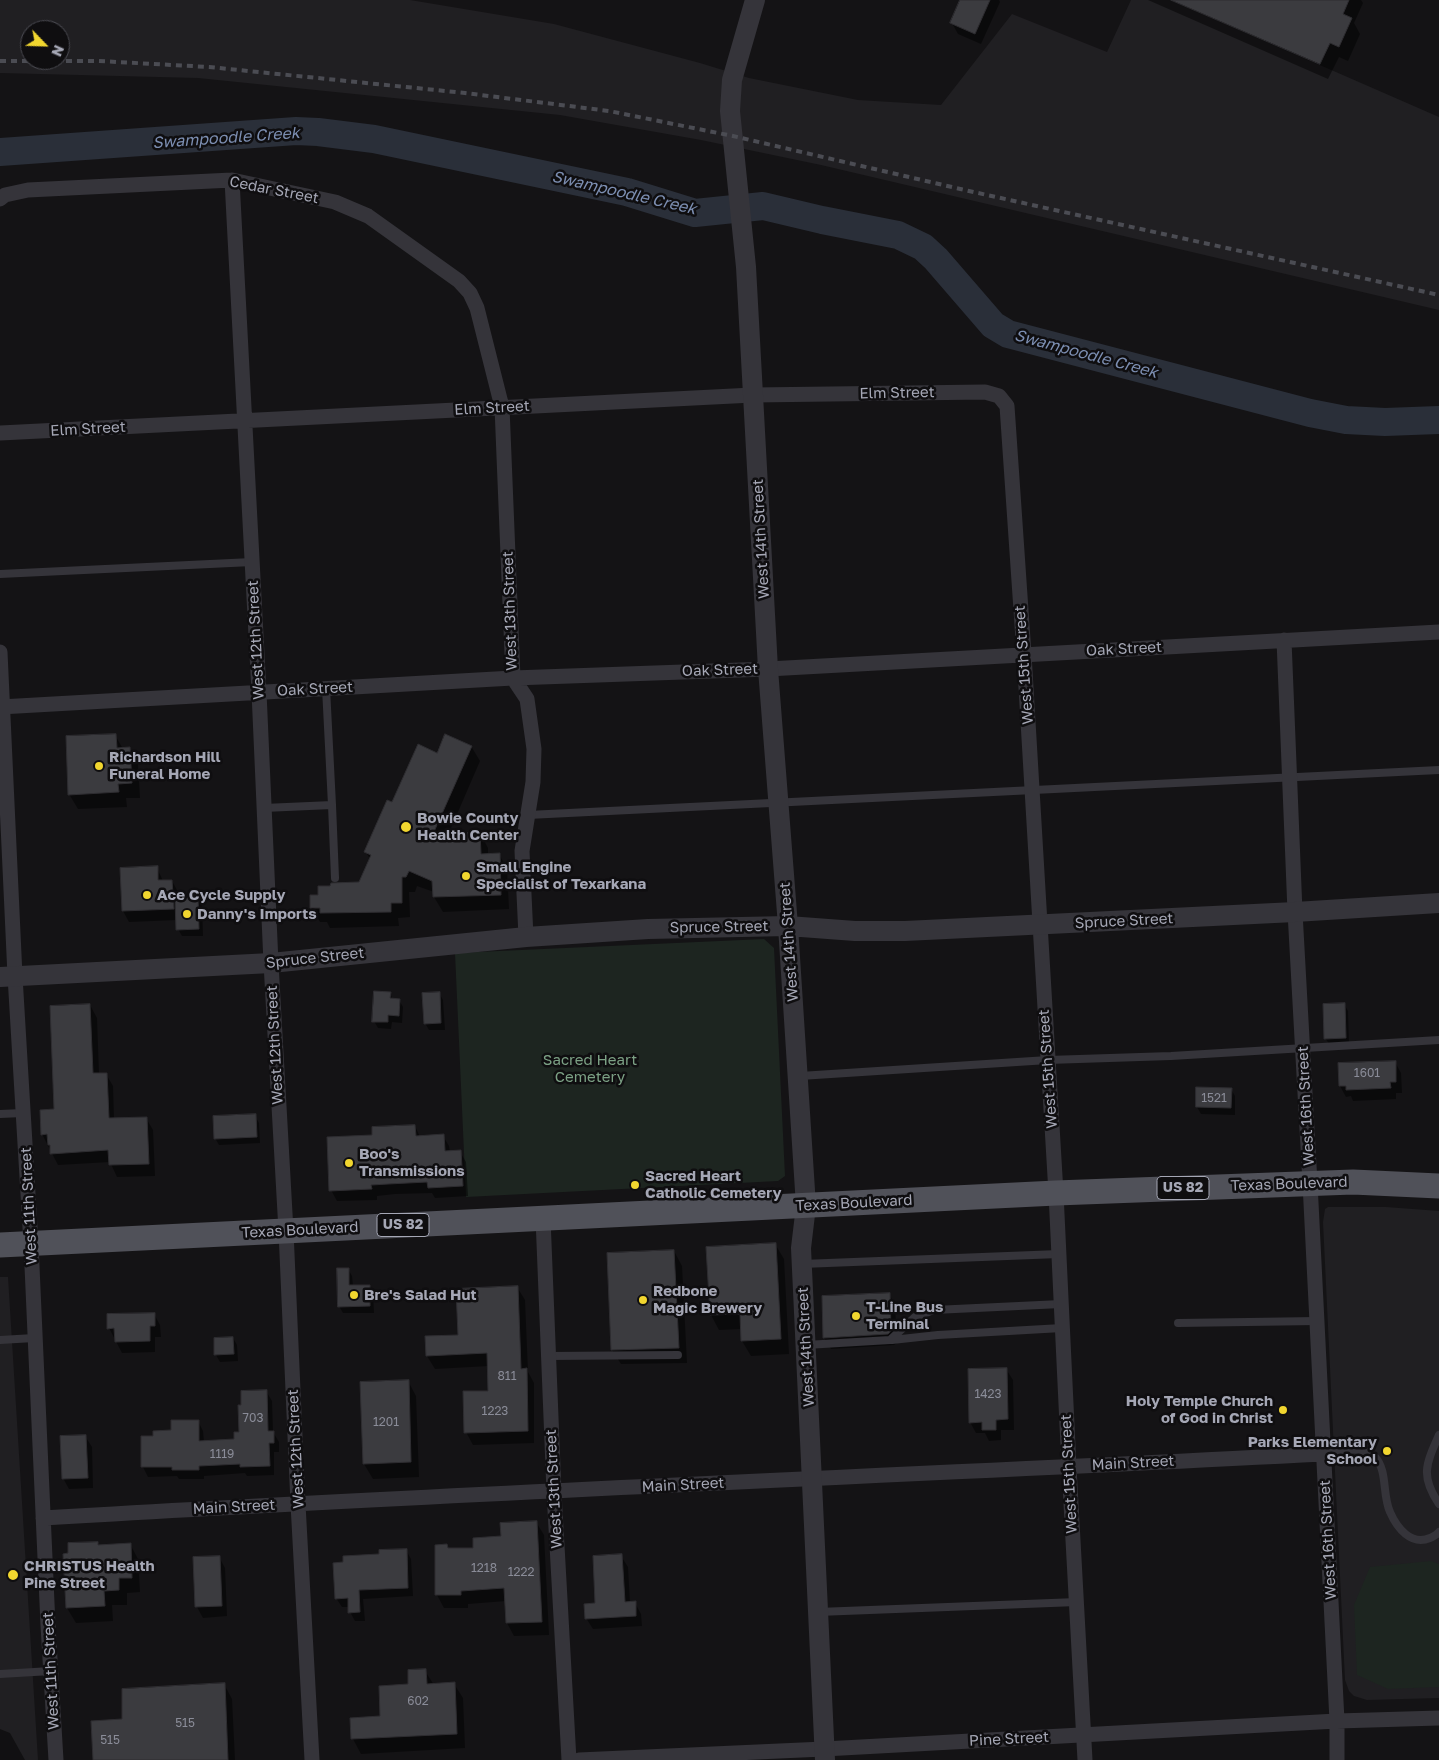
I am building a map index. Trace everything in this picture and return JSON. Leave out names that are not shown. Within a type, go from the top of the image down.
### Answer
[{"type":"main road","name":"Texas Boulevard","points":[[0,1245],[1056,1192],[1310,1183],[1386,1182],[1439,1186]]},
{"type":"street","name":"West 14th Street","points":[[755,0],[732,80],[730,111],[743,244],[768,669],[788,926],[806,1206],[801,1248],[824,1755]]},
{"type":"street","name":"Cedar Street","points":[[0,199],[5,195],[28,190],[232,180],[335,202],[368,216],[459,281],[470,293],[477,308],[477,313]]},
{"type":"street","name":"West 12th Street","points":[[232,180],[259,692],[270,963],[286,1231],[312,1760]]},
{"type":"street","name":"West 13th Street","points":[[477,313],[502,407],[513,678],[526,699],[534,749],[533,782],[522,851],[526,937]]},
{"type":"street","name":"Elm Street","points":[[0,433],[753,395],[985,392]]},
{"type":"street","name":"West 15th Street","points":[[985,392],[999,396],[1007,406],[1024,654],[1056,1192],[1069,1467],[1086,1760]]},
{"type":"street","name":"Oak Street","points":[[2,707],[513,678],[768,669],[1439,632]]},
{"type":"street","name":"West 16th Street","points":[[1284,640],[1295,912],[1337,1721],[1337,1760]]},
{"type":"street","name":"West 11th Street","points":[[0,652],[8,977],[23,1113],[56,1760]]},
{"type":"street","name":"Spruce Street","points":[[8,977],[270,963],[526,937],[648,929],[788,926],[877,931],[1039,925],[1439,903]]},
{"type":"street","name":"West 13th Street","points":[[543,1218],[554,1492],[570,1760]]},
{"type":"street","name":"Main Street","points":[[44,1518],[812,1477],[1069,1467],[1323,1454]]},
{"type":"street","name":"Pine Street","points":[[579,1760],[824,1755],[1084,1735],[1337,1721],[1439,1718]]},
{"type":"lane","points":[[0,574],[252,562]]},
{"type":"lane","points":[[326,688],[335,878]]},
{"type":"lane","points":[[528,815],[1439,770]]},
{"type":"lane","points":[[264,808],[332,805]]},
{"type":"lane","points":[[798,1076],[1048,1060],[1171,1056],[1439,1040]]},
{"type":"lane","points":[[0,1114],[23,1113]]},
{"type":"lane","points":[[802,1264],[1059,1254]]},
{"type":"lane","points":[[890,1340],[915,1317],[934,1310],[1061,1304]]},
{"type":"lane","points":[[1178,1323],[1317,1321]]},
{"type":"lane","points":[[806,1345],[1062,1328]]},
{"type":"lane","points":[[0,1340],[34,1338]]},
{"type":"lane","points":[[548,1356],[678,1355]]},
{"type":"lane","points":[[1439,1435],[1432,1451],[1426,1476],[1430,1490],[1439,1504]]},
{"type":"lane","points":[[1323,1454],[1350,1450],[1365,1451],[1374,1457],[1380,1466],[1390,1512],[1402,1532],[1420,1541],[1428,1540],[1439,1532]]},
{"type":"lane","points":[[818,1612],[1077,1602]]},
{"type":"lane","points":[[0,1674],[51,1671]]},
{"type":"shaded area","points":[[0,0],[410,0],[554,24],[749,78],[858,100],[941,105],[1012,14],[1107,52],[1131,0],[1171,0],[1439,117],[1439,310],[821,165],[701,140],[560,115],[198,78],[0,73]]},
{"type":"shaded area","name":"Parks Elementary School","points":[[1328,1207],[1386,1207],[1439,1211],[1439,1698],[1367,1700],[1354,1696],[1349,1691],[1345,1680],[1323,1222],[1325,1209]]},
{"type":"shaded area","name":"CHRISTUS Health Pine Street","points":[[0,1277],[8,1277],[38,1760],[0,1760]]},
{"type":"green space","name":"Sacred Heart Cemetery","points":[[764,939],[774,948],[785,1176],[778,1181],[466,1197],[455,953]]},
{"type":"green space","points":[[1431,1561],[1439,1564],[1439,1687],[1388,1689],[1357,1675],[1354,1605],[1370,1567]]},
{"type":"building","points":[[960,0],[990,0],[975,34],[950,23]]},
{"type":"building","points":[[1171,0],[1349,0],[1343,14],[1352,18],[1339,47],[1330,43],[1320,64]]},
{"type":"building","name":"Richardson Hill Funeral Home","points":[[116,734],[117,748],[130,747],[132,783],[118,784],[119,792],[68,795],[66,736]]},
{"type":"building","name":"Bowie County Health Center","points":[[445,734],[472,746],[433,834],[480,832],[481,854],[500,853],[501,895],[433,897],[432,881],[409,871],[406,877],[402,877],[402,903],[391,903],[391,912],[320,913],[320,908],[310,908],[310,895],[318,895],[318,886],[330,886],[331,883],[359,882],[371,855],[364,852],[387,800],[392,802],[418,744],[437,753]]},
{"type":"building","name":"Ace Cycle Supply","points":[[158,866],[158,880],[172,880],[174,909],[122,911],[120,868]]},
{"type":"building","name":"Danny's Imports","points":[[198,897],[199,929],[176,930],[175,898]]},
{"type":"building","points":[[374,991],[391,992],[390,998],[400,999],[399,1016],[388,1015],[388,1022],[372,1022]]},
{"type":"building","points":[[440,992],[441,1023],[424,1024],[422,993]]},
{"type":"building","points":[[1345,1003],[1346,1038],[1324,1039],[1323,1004]]},
{"type":"building","points":[[90,1004],[93,1073],[107,1073],[109,1118],[147,1117],[149,1164],[109,1165],[108,1150],[50,1154],[47,1134],[41,1135],[40,1110],[54,1109],[50,1006]]},
{"type":"building","points":[[1396,1061],[1396,1082],[1390,1082],[1391,1088],[1346,1090],[1346,1086],[1339,1086],[1338,1063]]},
{"type":"building","points":[[1196,1087],[1232,1088],[1231,1108],[1196,1107]]},
{"type":"building","points":[[256,1114],[257,1137],[214,1139],[213,1116]]},
{"type":"building","points":[[415,1125],[416,1136],[444,1134],[445,1151],[461,1150],[463,1186],[428,1188],[427,1182],[371,1185],[372,1189],[329,1191],[327,1137],[372,1135],[372,1127]]},
{"type":"building","points":[[776,1243],[781,1339],[741,1341],[740,1314],[710,1315],[706,1247]]},
{"type":"building","name":"Redbone Magic Brewery","points":[[674,1250],[679,1348],[611,1350],[607,1253]]},
{"type":"building","name":"Bre's Salad Hut","points":[[337,1268],[349,1268],[349,1285],[370,1285],[370,1306],[338,1307]]},
{"type":"building","points":[[518,1286],[521,1369],[527,1368],[528,1431],[464,1433],[463,1391],[488,1391],[487,1353],[426,1356],[425,1336],[458,1335],[456,1289]]},
{"type":"building","name":"T-Line Bus Terminal","points":[[890,1293],[891,1331],[888,1334],[823,1338],[822,1296]]},
{"type":"building","points":[[155,1313],[155,1326],[150,1326],[150,1341],[115,1342],[114,1328],[107,1329],[107,1314]]},
{"type":"building","points":[[233,1337],[234,1354],[214,1355],[214,1338]]},
{"type":"building","points":[[1007,1368],[1008,1419],[996,1420],[996,1430],[982,1430],[982,1422],[969,1423],[968,1369]]},
{"type":"building","points":[[409,1380],[411,1462],[363,1464],[360,1382]]},
{"type":"building","points":[[267,1390],[268,1431],[274,1431],[274,1443],[269,1443],[270,1466],[240,1467],[240,1464],[199,1466],[199,1470],[172,1470],[172,1467],[141,1467],[141,1436],[153,1436],[153,1431],[171,1430],[171,1420],[199,1420],[199,1441],[234,1439],[234,1432],[239,1432],[238,1405],[241,1405],[241,1391]]},
{"type":"building","points":[[86,1435],[88,1478],[62,1479],[60,1436]]},
{"type":"building","points":[[537,1521],[542,1622],[506,1623],[504,1588],[461,1591],[461,1595],[435,1595],[435,1545],[447,1544],[448,1548],[473,1548],[473,1538],[501,1536],[500,1523]]},
{"type":"building","points":[[98,1542],[98,1545],[131,1543],[132,1578],[119,1578],[119,1590],[104,1591],[105,1606],[66,1608],[63,1554],[68,1553],[68,1543]]},
{"type":"building","points":[[407,1549],[408,1588],[359,1590],[360,1612],[348,1613],[348,1598],[335,1599],[333,1563],[343,1562],[343,1556],[379,1554],[379,1550]]},
{"type":"building","points":[[622,1554],[625,1602],[636,1601],[636,1616],[585,1619],[584,1604],[595,1603],[593,1556]]},
{"type":"building","points":[[220,1556],[222,1606],[195,1607],[193,1557]]},
{"type":"building","points":[[426,1669],[427,1684],[455,1682],[457,1734],[351,1739],[350,1718],[380,1716],[379,1686],[408,1684],[408,1670]]},
{"type":"building","points":[[225,1683],[228,1760],[93,1760],[91,1721],[122,1719],[122,1689]]},
{"type":"waterway","name":"Swampoodle Creek","points":[[0,152],[296,131],[318,132],[374,139],[627,192],[695,213],[763,206],[898,235],[923,247],[936,259],[993,325],[1008,334],[1310,413],[1346,420],[1385,422],[1439,420]]},
{"type":"railway","points":[[0,61],[99,61],[209,67],[465,93],[609,111],[733,136],[969,191],[1439,295]]},
{"type":"place","name":"Richardson Hill Funeral Home","points":[[99,766]]},
{"type":"place","name":"Bowie County Health Center","points":[[406,827]]},
{"type":"place","name":"Small Engine Specialist of Texarkana","points":[[466,876]]},
{"type":"place","name":"Ace Cycle Supply","points":[[147,895]]},
{"type":"place","name":"Danny's Imports","points":[[187,914]]},
{"type":"place","name":"Boo's Transmissions","points":[[349,1163]]},
{"type":"place","name":"Sacred Heart Catholic Cemetery","points":[[635,1185]]},
{"type":"place","name":"Bre's Salad Hut","points":[[354,1295]]},
{"type":"place","name":"Redbone Magic Brewery","points":[[643,1300]]},
{"type":"place","name":"T-Line Bus Terminal","points":[[856,1316]]},
{"type":"place","name":"Holy Temple Church of God in Christ","points":[[1283,1410]]},
{"type":"place","name":"Parks Elementary School","points":[[1387,1451]]},
{"type":"place","name":"CHRISTUS Health Pine Street","points":[[13,1575]]}]
